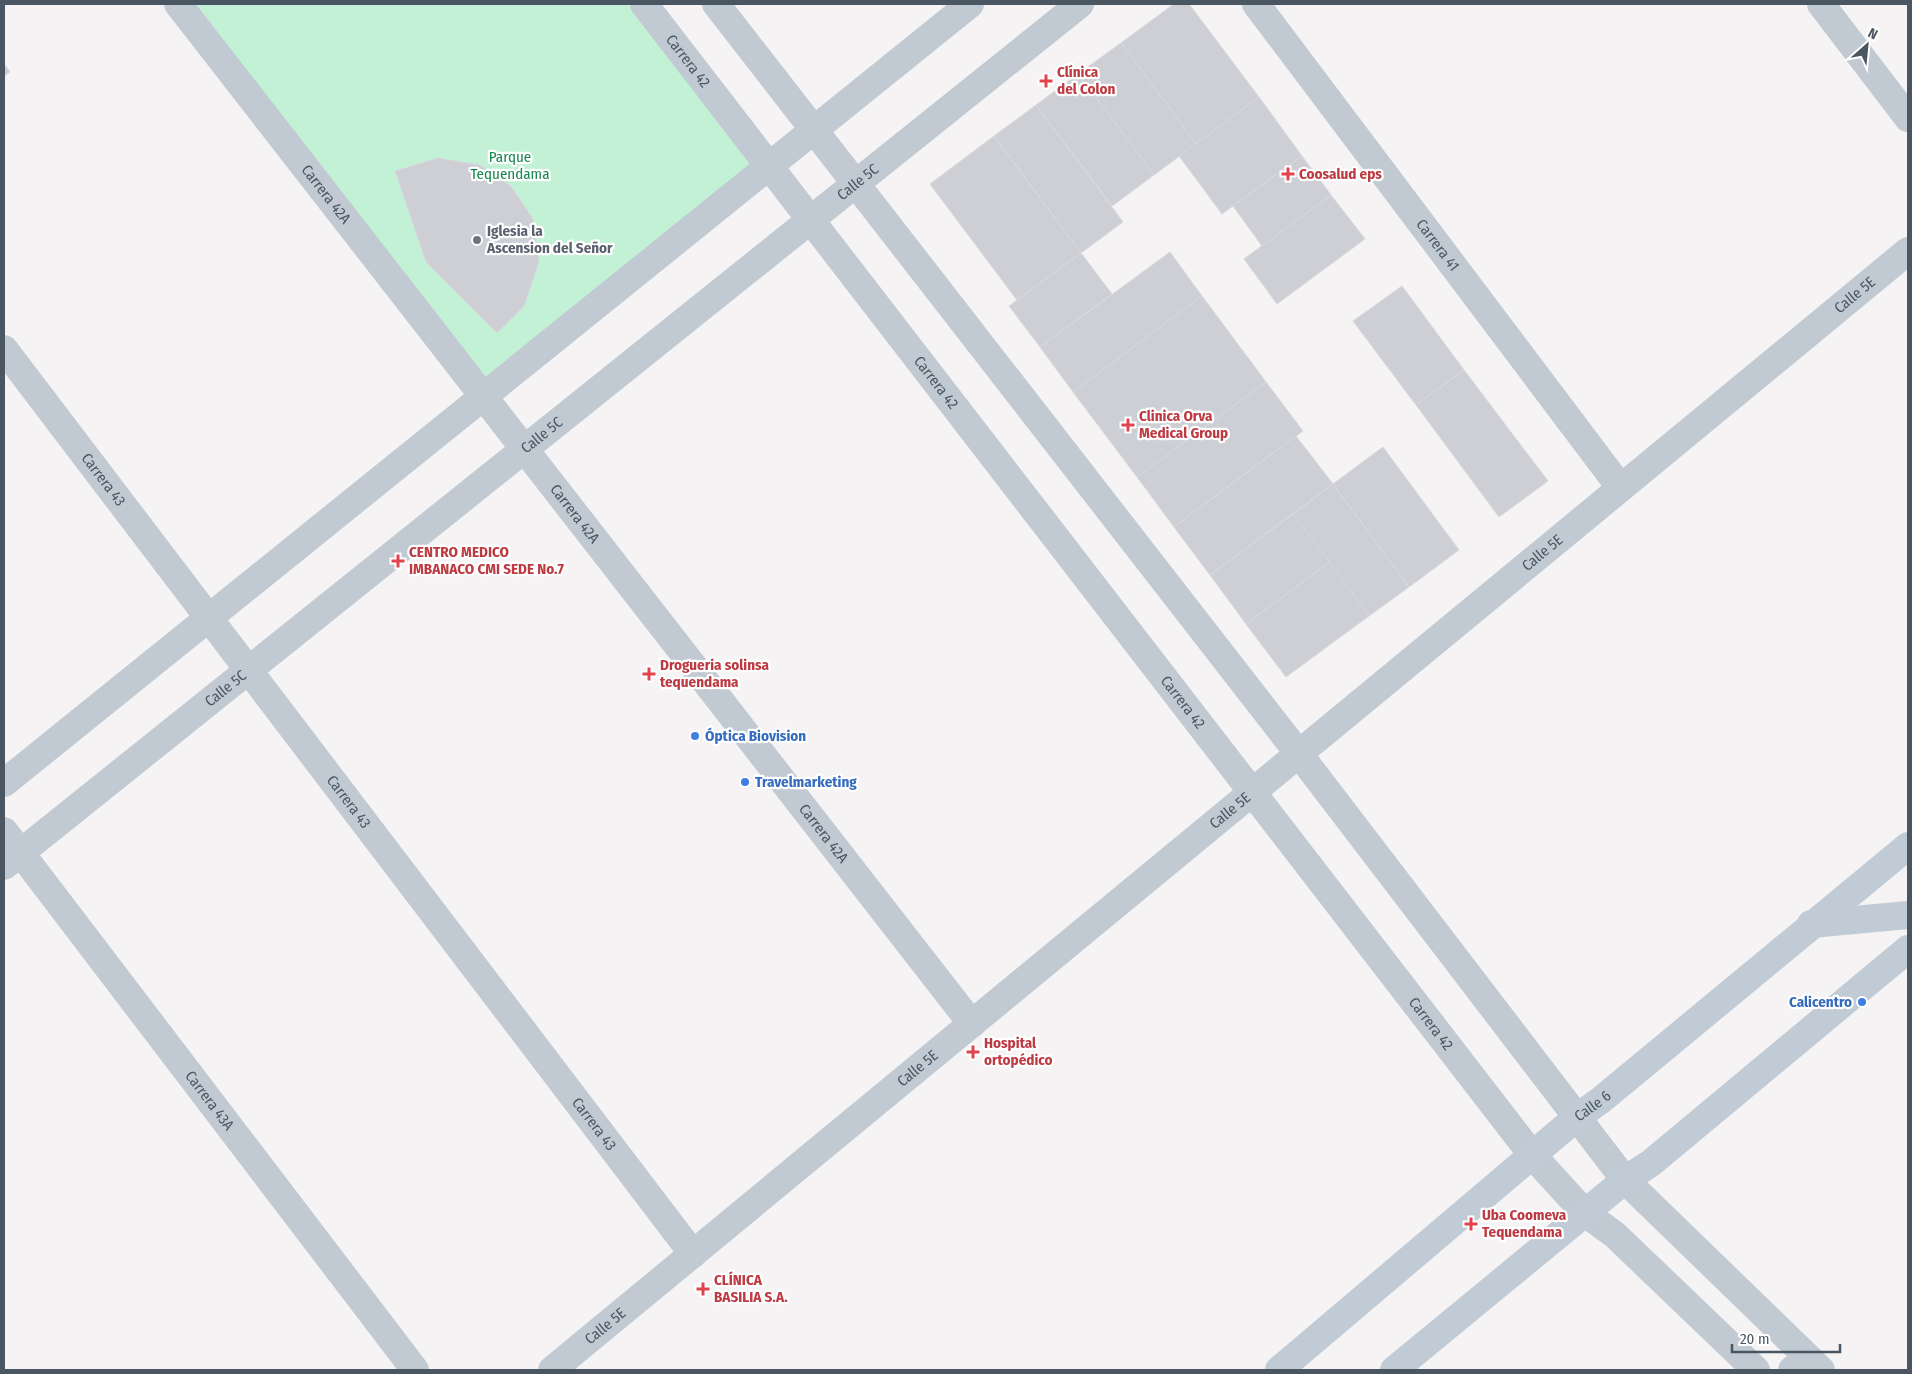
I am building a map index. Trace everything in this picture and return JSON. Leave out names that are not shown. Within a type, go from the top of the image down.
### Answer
[{"type":"main road","name":"Calle 6","points":[[1279,1370],[1576,1118],[1601,1100],[1811,924],[1908,846]]},
{"type":"main road","points":[[1811,924],[1908,915]]},
{"type":"main road","points":[[1394,1370],[1625,1180],[1652,1164],[1908,949]]},
{"type":"street","name":"Carrera 42A","points":[[178,4],[972,1024]]},
{"type":"street","name":"Carrera 42","points":[[644,4],[1533,1156],[1586,1213],[1615,1235],[1756,1370]]},
{"type":"street","points":[[716,4],[1299,754],[1625,1180],[1807,1366]]},
{"type":"street","points":[[4,784],[970,4]]},
{"type":"street","name":"Calle 5C","points":[[12,860],[1080,4]]},
{"type":"street","name":"Carrera 41","points":[[1256,4],[1620,488]]},
{"type":"street","points":[[1821,4],[1908,118]]},
{"type":"street","name":"Calle 5E","points":[[552,1370],[1908,251]]},
{"type":"street","name":"Carrera 43","points":[[4,350],[693,1254]]},
{"type":"street","name":"Carrera 43A","points":[[4,831],[12,860],[415,1370]]},
{"type":"green space","name":"Parque Tequendama","points":[[178,4],[644,4],[769,166],[483,397]]},
{"type":"building","points":[[1174,4],[1189,4],[1259,97],[1196,144],[1121,43]]},
{"type":"building","points":[[1121,43],[1196,144],[1154,175],[1078,74]]},
{"type":"building","points":[[4,64],[10,72],[4,76]]},
{"type":"building","points":[[1078,74],[1154,175],[1112,206],[1036,105]]},
{"type":"building","points":[[1259,97],[1302,156],[1222,214],[1179,156]]},
{"type":"building","points":[[1036,105],[1123,222],[1081,253],[994,136]]},
{"type":"building","points":[[994,136],[1081,253],[1017,300],[930,184]]},
{"type":"building","points":[[1302,156],[1331,195],[1262,246],[1233,206]]},
{"type":"building","name":"Iglesia la Ascension del Señor","points":[[438,158],[480,165],[511,186],[533,219],[539,262],[524,306],[497,333],[426,262],[395,171]]},
{"type":"building","points":[[1331,195],[1365,239],[1277,304],[1244,259]]},
{"type":"building","points":[[1170,252],[1202,296],[1073,392],[1040,347]]},
{"type":"building","points":[[1081,253],[1112,294],[1040,347],[1009,306]]},
{"type":"building","points":[[1402,286],[1464,370],[1416,405],[1353,321]]},
{"type":"building","points":[[1202,296],[1266,382],[1137,477],[1073,392]]},
{"type":"building","points":[[1464,370],[1548,481],[1499,517],[1416,405]]},
{"type":"building","points":[[1266,382],[1303,431],[1174,527],[1137,477]]},
{"type":"building","points":[[1296,436],[1333,484],[1210,575],[1174,527]]},
{"type":"building","points":[[1383,447],[1459,550],[1409,587],[1333,484]]},
{"type":"building","points":[[1333,484],[1409,587],[1369,616],[1293,514]]},
{"type":"building","points":[[1293,514],[1330,562],[1246,624],[1210,575]]},
{"type":"building","points":[[1330,562],[1369,616],[1286,677],[1246,624]]},
{"type":"place","name":"Clínica del Colon","points":[[1046,81]]},
{"type":"place","name":"Coosalud eps","points":[[1288,174]]},
{"type":"place","name":"Iglesia la Ascension del Señor","points":[[477,240]]},
{"type":"place","name":"Clinica Orva Medical Group","points":[[1128,425]]},
{"type":"place","name":"CENTRO MEDICO IMBANACO CMI SEDE No.7","points":[[398,561]]},
{"type":"place","name":"Drogueria solinsa tequendama","points":[[649,674]]},
{"type":"place","name":"Óptica Biovision","points":[[695,736]]},
{"type":"place","name":"Travelmarketing","points":[[745,782]]},
{"type":"place","name":"Calicentro","points":[[1862,1002]]},
{"type":"place","name":"Hospital ortopédico","points":[[973,1052]]},
{"type":"place","name":"Uba Coomeva Tequendama","points":[[1471,1224]]},
{"type":"place","name":"CLÍNICA BASILIA S.A.","points":[[703,1289]]}]
